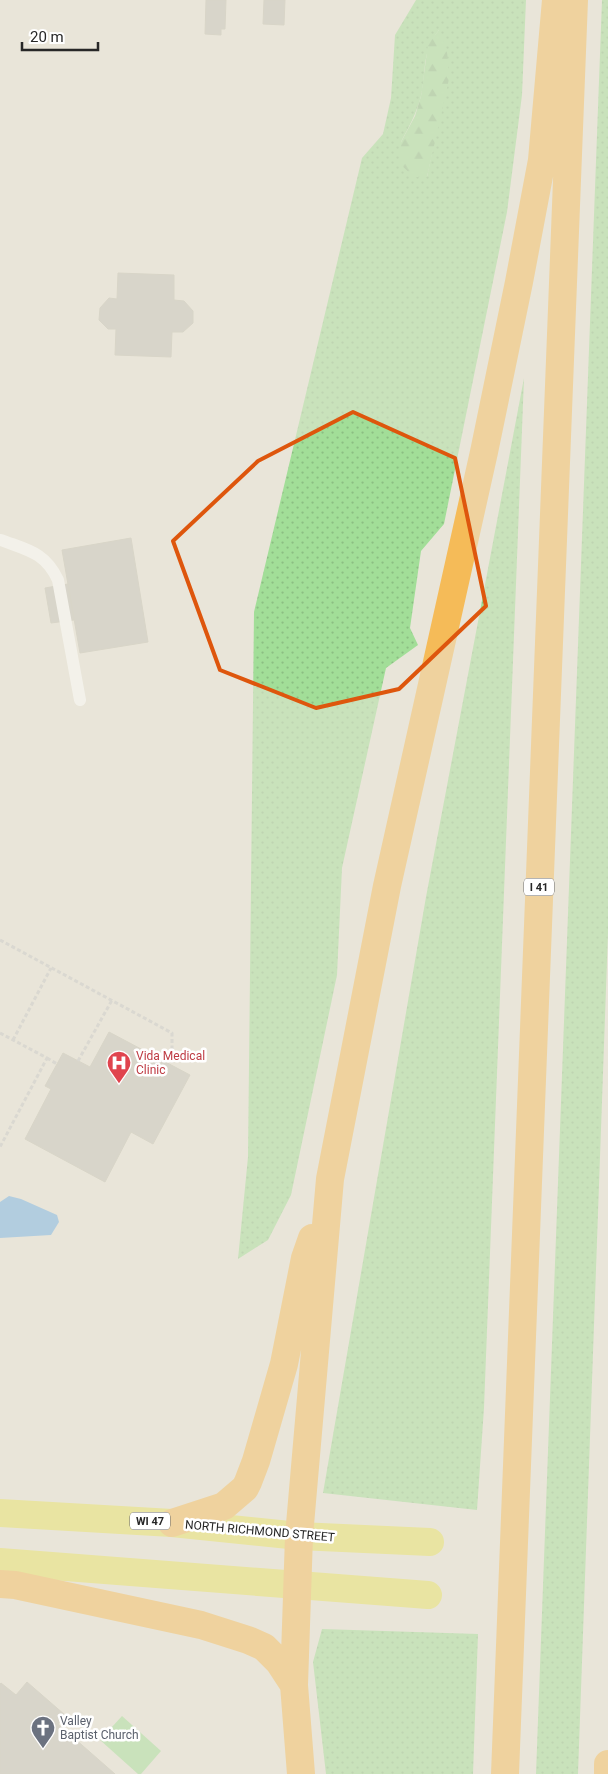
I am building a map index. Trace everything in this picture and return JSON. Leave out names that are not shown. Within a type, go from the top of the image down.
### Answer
[{"type":"highway","points":[[301,1774],[294,1685],[299,1536],[330,1179],[387,886],[484,452],[519,282],[542,160],[556,0]]},
{"type":"highway","name":"I 41","points":[[505,1774],[574,0]]},
{"type":"highway","points":[[172,1522],[224,1506],[245,1488],[248,1482],[256,1461],[284,1364],[305,1258],[330,1179]]},
{"type":"highway","points":[[0,1584],[24,1586],[202,1625],[248,1640],[264,1647],[279,1662],[294,1685]]},
{"type":"highway","points":[[608,1764],[608,1774]]},
{"type":"main road","name":"NORTH RICHMOND STREET","points":[[0,1513],[172,1522],[299,1536],[430,1542]]},
{"type":"main road","points":[[0,1562],[428,1594]]},
{"type":"lane","points":[[1,540],[34,552],[51,565],[58,580],[80,700]]},
{"type":"path","points":[[0,940],[172,1033],[172,1065]]},
{"type":"path","points":[[13,1040],[51,968]]},
{"type":"path","points":[[78,1061],[112,1000]]},
{"type":"path","points":[[0,1033],[57,1064]]},
{"type":"path","points":[[0,1147],[47,1058]]},
{"type":"highlighted area","points":[[353,412],[455,458],[486,606],[399,689],[316,708],[220,670],[173,541],[258,461]]},
{"type":"green space","points":[[416,0],[526,0],[522,95],[507,212],[444,524],[421,551],[410,628],[418,645],[386,668],[342,868],[337,975],[291,1195],[268,1240],[238,1259],[248,1157],[254,612],[362,158],[383,134],[391,98],[395,35]],"holes":[[[439,30],[435,138],[427,177],[401,142],[419,102],[429,46]]]},
{"type":"green space","points":[[602,0],[608,0],[608,933],[578,1774],[536,1774]]},
{"type":"green space","points":[[439,30],[447,50],[449,79],[427,177],[414,177],[400,164],[401,142],[415,116],[421,96],[428,44]]},
{"type":"green space","points":[[524,378],[484,1408],[477,1510],[323,1493],[426,897]]},
{"type":"green space","points":[[322,1629],[478,1634],[473,1774],[326,1774],[313,1662]]},
{"type":"green space","points":[[122,1716],[161,1751],[141,1774],[138,1774],[100,1740]]},
{"type":"water","points":[[9,1196],[21,1199],[57,1215],[59,1222],[51,1235],[0,1238],[0,1202]]},
{"type":"building","points":[[206,0],[226,0],[225,29],[221,29],[221,35],[205,34]]},
{"type":"building","points":[[264,0],[285,0],[284,25],[263,24]]},
{"type":"building","points":[[118,273],[174,275],[174,300],[184,301],[193,311],[193,323],[183,332],[172,332],[171,357],[115,355],[116,329],[108,329],[99,320],[100,308],[109,298],[117,299]]},
{"type":"building","points":[[131,538],[148,642],[80,653],[62,550]]},
{"type":"building","points":[[68,584],[74,620],[51,623],[45,588]]},
{"type":"building","points":[[109,1032],[190,1075],[153,1144],[131,1132],[105,1182],[25,1139],[51,1089],[45,1086],[63,1053],[90,1067]]},
{"type":"building","name":"Valley Baptist Church","points":[[27,1682],[65,1715],[58,1724],[115,1774],[0,1774],[0,1684],[16,1695]]},
{"type":"place","name":"Vida Medical Clinic","points":[[119,1084]]},
{"type":"place","name":"Valley Baptist Church","points":[[43,1749]]}]
